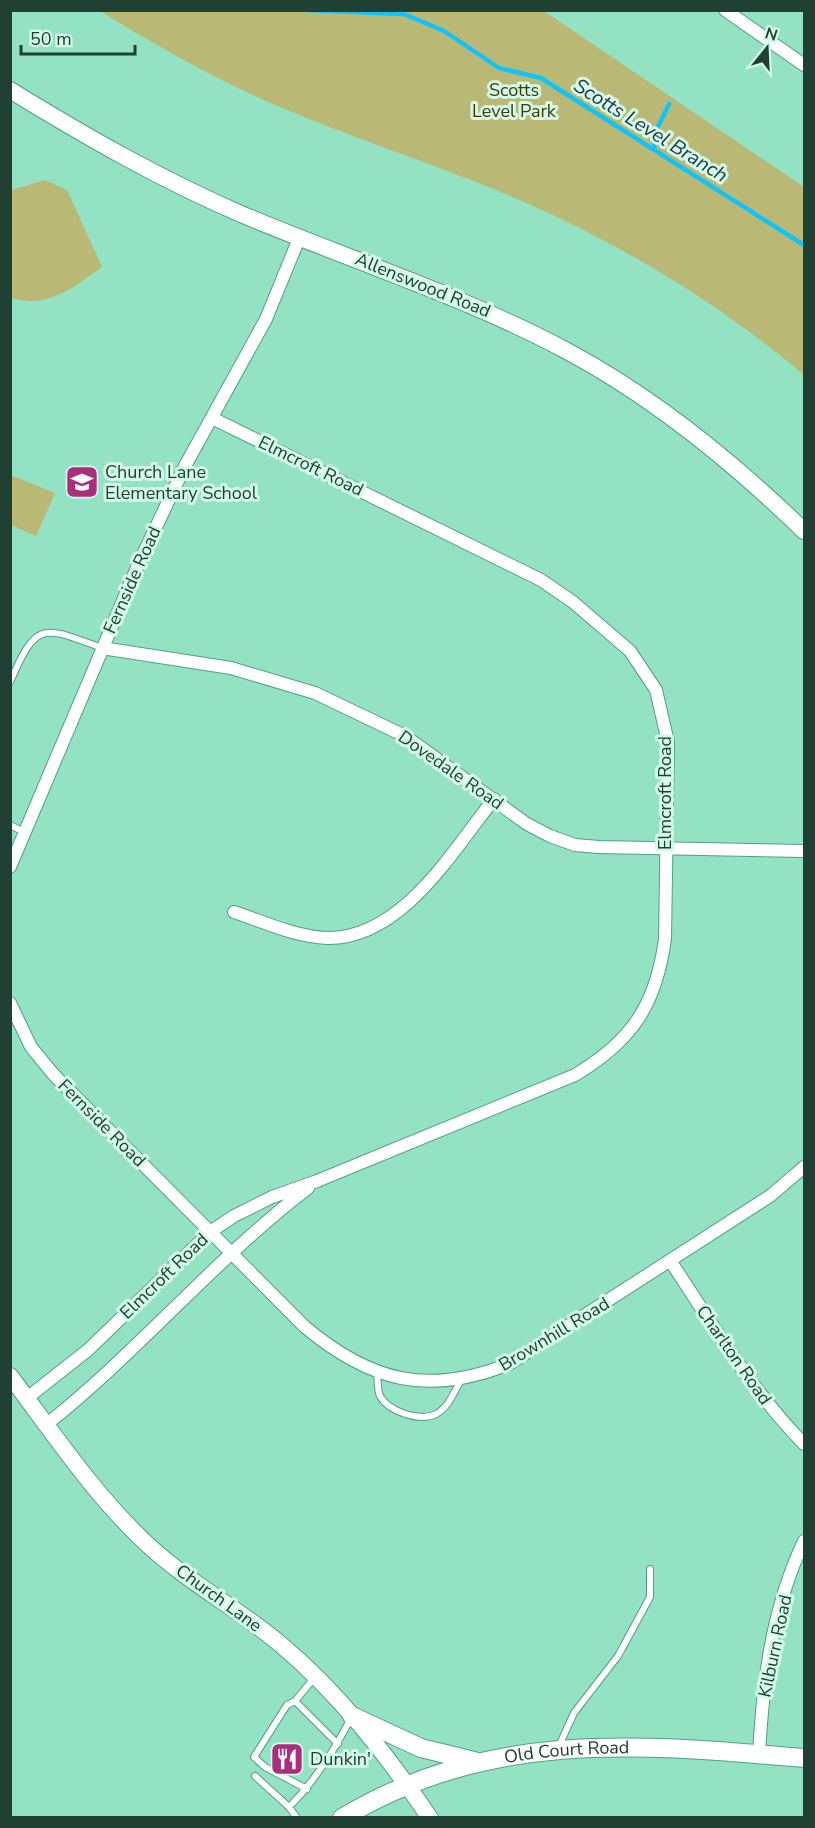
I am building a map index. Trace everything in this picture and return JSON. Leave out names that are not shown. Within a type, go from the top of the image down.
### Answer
[{"type":"main road","points":[[352,1716],[421,1748],[476,1762]]},
{"type":"main road","name":"Old Court Road","points":[[342,1818],[407,1785],[476,1762],[558,1748],[611,1747],[804,1758]]},
{"type":"street","points":[[724,10],[804,65]]},
{"type":"street","name":"Allenswood Road","points":[[10,90],[134,164],[242,214],[460,299],[570,352],[677,422],[729,461],[804,531]]},
{"type":"street","name":"Fernside Road","points":[[10,867],[161,514],[266,319],[300,236]]},
{"type":"street","name":"Elmcroft Road","points":[[27,1398],[88,1350],[210,1232],[234,1216],[272,1197],[317,1181],[575,1075],[602,1058],[617,1045],[642,1015],[653,993],[661,963],[665,939],[668,742],[656,690],[644,669],[611,633],[573,602],[514,565],[212,418]]},
{"type":"street","name":"Dovedale Road","points":[[102,648],[231,668],[315,693],[405,736],[527,824],[550,836],[575,844],[665,849],[804,851]]},
{"type":"street","points":[[234,912],[282,929],[326,938],[365,931],[404,908],[415,897],[494,799]]},
{"type":"street","name":"Fernside Road","points":[[10,1003],[31,1047],[54,1076],[210,1232]]},
{"type":"street","name":"Brownhill Road","points":[[210,1232],[305,1327],[351,1361],[376,1372],[406,1379],[461,1380],[480,1375],[519,1358],[770,1196],[804,1167]]},
{"type":"street","name":"Elmcroft Road","points":[[47,1424],[110,1372],[232,1253],[317,1181]]},
{"type":"street","name":"Charlton Road","points":[[671,1262],[750,1381],[775,1414],[804,1444]]},
{"type":"street","name":"Church Lane","points":[[10,1376],[91,1482],[149,1545],[279,1643],[315,1677],[352,1716],[430,1818]]},
{"type":"street","name":"Kilburn Road","points":[[759,1754],[763,1688],[772,1640],[783,1599],[804,1541]]},
{"type":"lane","points":[[10,682],[29,642],[38,635],[49,632],[61,633],[102,648]]},
{"type":"lane","points":[[10,825],[24,832]]},
{"type":"lane","points":[[376,1372],[380,1396],[397,1411],[417,1417],[435,1415],[447,1406],[461,1380]]},
{"type":"lane","points":[[558,1748],[574,1713],[618,1656],[650,1597],[650,1569]]},
{"type":"lane","points":[[307,1789],[265,1767],[254,1757],[287,1705],[296,1701],[315,1677]]},
{"type":"lane","points":[[296,1701],[338,1744]]},
{"type":"lane","points":[[289,1808],[307,1789],[338,1744],[352,1716]]},
{"type":"lane","points":[[255,1776],[297,1818]]},
{"type":"green space","name":"Scotts Level Park","points":[[100,11],[544,11],[804,187],[804,375],[739,324],[704,300],[597,237],[493,189],[261,99],[191,64]]},
{"type":"green space","points":[[45,180],[67,190],[102,267],[70,289],[48,299],[24,301],[11,298],[11,190]]},
{"type":"green space","points":[[10,475],[55,493],[36,536],[11,525]]},
{"type":"waterway","name":"Scotts Level Branch","points":[[306,10],[404,14],[444,31],[499,68],[541,78],[804,245]]},
{"type":"waterway","points":[[654,150],[655,133],[669,104]]},
{"type":"place","name":"Church Lane Elementary School","points":[[82,482]]},
{"type":"place","name":"Dunkin'","points":[[287,1759]]}]
